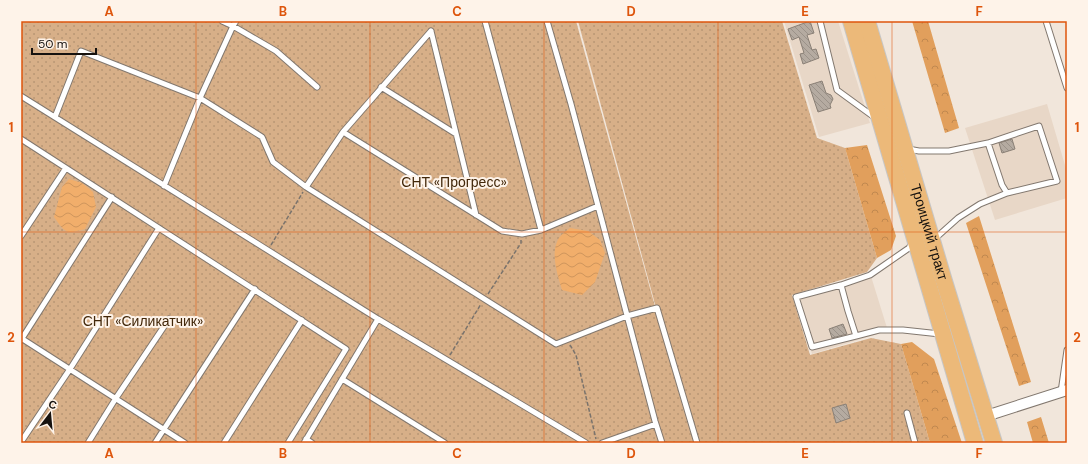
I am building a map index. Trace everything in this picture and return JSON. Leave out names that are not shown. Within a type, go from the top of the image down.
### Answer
[{"type":"main road","name":"Троицкий тракт","points":[[850,21],[916,239],[975,443]]},
{"type":"main road","name":"Троицкий тракт","points":[[867,21],[994,443]]},
{"type":"street","points":[[986,416],[1064,391]]},
{"type":"lane","points":[[222,21],[276,51],[317,87]]},
{"type":"lane","points":[[164,186],[200,98],[236,21]]},
{"type":"lane","points":[[485,21],[541,230]]},
{"type":"lane","points":[[547,21],[571,104],[662,443]]},
{"type":"lane","points":[[820,21],[837,90],[880,121]]},
{"type":"lane","points":[[1046,21],[1067,88]]},
{"type":"lane","points":[[306,188],[343,132],[431,31],[476,215]]},
{"type":"lane","points":[[55,117],[81,51],[200,98],[262,137],[273,162],[306,188],[556,344],[627,316],[658,308],[697,443]]},
{"type":"lane","points":[[382,87],[456,134]]},
{"type":"lane","points":[[21,96],[378,319],[586,443]]},
{"type":"lane","points":[[905,148],[919,151],[949,151],[988,143],[1039,126],[1057,181],[1007,193],[980,204],[958,218],[939,235],[932,239]]},
{"type":"lane","points":[[343,132],[502,231],[522,234],[541,230],[598,206]]},
{"type":"lane","points":[[21,139],[346,349],[288,443]]},
{"type":"lane","points":[[988,143],[1002,185],[1007,193]]},
{"type":"lane","points":[[21,236],[66,168]]},
{"type":"lane","points":[[112,197],[21,338],[185,443]]},
{"type":"lane","points":[[21,442],[70,369],[159,228]]},
{"type":"lane","points":[[916,239],[909,248],[870,275],[841,285],[796,297],[812,347],[879,330],[903,330],[943,334]]},
{"type":"lane","points":[[841,285],[856,336]]},
{"type":"lane","points":[[155,443],[255,289]]},
{"type":"lane","points":[[88,443],[169,319]]},
{"type":"lane","points":[[312,443],[305,441],[378,319]]},
{"type":"lane","points":[[224,443],[302,320]]},
{"type":"lane","points":[[1064,391],[1067,350]]},
{"type":"lane","points":[[342,379],[445,443]]},
{"type":"lane","points":[[907,413],[915,443]]},
{"type":"lane","points":[[602,443],[656,424]]},
{"type":"path","points":[[268,250],[306,188]]},
{"type":"path","points":[[567,340],[576,355],[598,443]]},
{"type":"shaded area","points":[[784,21],[838,21],[870,123],[819,137]]},
{"type":"shaded area","points":[[1047,104],[1067,172],[1067,198],[995,220],[965,128]]},
{"type":"shaded area","points":[[870,273],[888,331],[812,354],[794,296]]},
{"type":"green space","points":[[21,21],[576,21],[692,440],[578,21],[782,21],[817,138],[845,148],[877,258],[867,272],[792,295],[810,355],[871,338],[901,344],[930,443],[21,443]]},
{"type":"green space","points":[[912,21],[928,21],[959,128],[945,133]]},
{"type":"green space","points":[[867,145],[896,236],[891,250],[877,258],[845,148]]},
{"type":"green space","points":[[979,216],[1031,382],[1019,386],[966,223]]},
{"type":"green space","points":[[912,342],[934,359],[962,443],[930,443],[901,344]]},
{"type":"green space","points":[[1041,417],[1049,443],[1033,443],[1027,422]]},
{"type":"water","points":[[69,179],[82,183],[93,192],[96,207],[85,229],[74,232],[64,230],[54,217],[62,187]]},
{"type":"water","points":[[570,228],[588,231],[600,240],[605,253],[595,282],[582,295],[562,290],[556,266],[555,247],[561,236]]},
{"type":"building","points":[[810,21],[814,33],[807,35],[812,50],[816,49],[819,58],[803,64],[800,54],[804,53],[799,37],[792,40],[788,29]]},
{"type":"building","points":[[822,81],[826,93],[831,95],[833,99],[830,105],[831,108],[818,112],[809,85]]},
{"type":"building","points":[[1012,139],[1015,149],[1002,153],[999,143]]},
{"type":"building","points":[[843,324],[847,334],[832,338],[829,329]]},
{"type":"building","points":[[846,404],[850,418],[836,423],[832,408]]},
{"type":"park label","name":"СНТ «Прогресс»","points":[[454,182]]},
{"type":"park label","name":"СНТ «Силикатчик»","points":[[143,321]]}]
